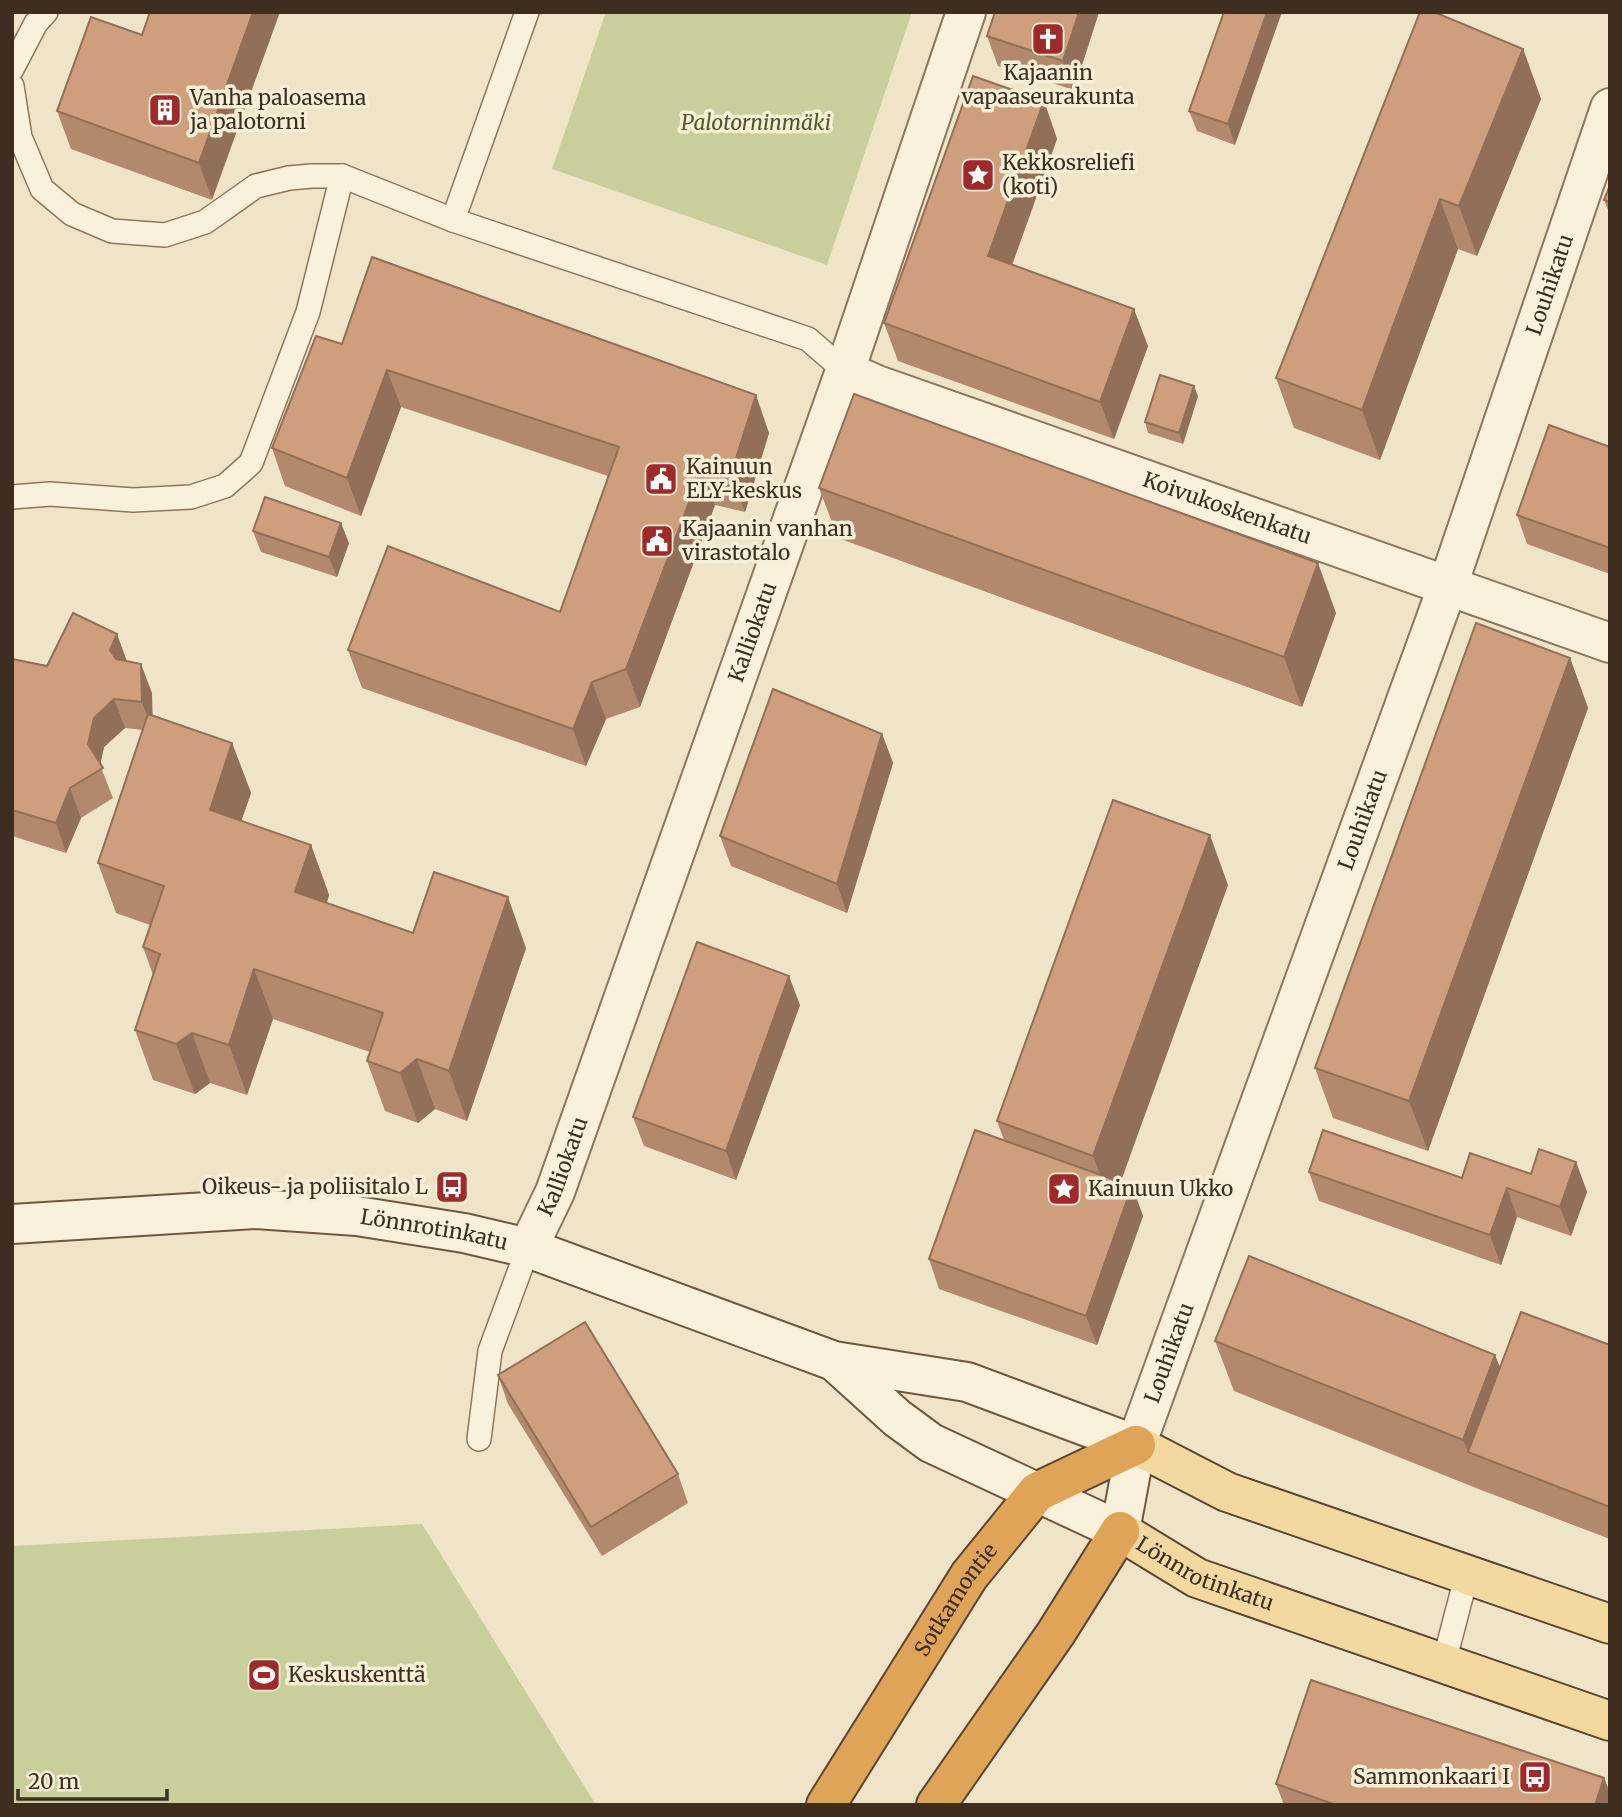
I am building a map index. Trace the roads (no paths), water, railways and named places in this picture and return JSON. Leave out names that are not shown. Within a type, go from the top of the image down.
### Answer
[{"type":"highway","name":"Sotkamontie","points":[[826,1805],[969,1576],[1037,1492],[1136,1445]]},
{"type":"highway","points":[[936,1805],[1056,1633],[1120,1531]]},
{"type":"main road","name":"Lönnrotinkatu","points":[[1136,1445],[1227,1493],[1610,1624]]},
{"type":"main road","name":"Lönnrotinkatu","points":[[1120,1531],[1197,1578],[1443,1666],[1610,1721]]},
{"type":"street","name":"Kalliokatu","points":[[528,1248],[555,1192],[845,371],[966,12]]},
{"type":"street","name":"Louhikatu","points":[[1120,1531],[1136,1445],[1447,588],[1610,108]]},
{"type":"street","name":"Koivukoskenkatu","points":[[845,371],[877,385],[1447,588],[1610,643]]},
{"type":"street","name":"Lönnrotinkatu","points":[[12,1224],[256,1209],[357,1216],[464,1233],[528,1248],[834,1361],[967,1382],[1136,1445]]},
{"type":"street","name":"Lönnrotinkatu","points":[[834,1361],[897,1418],[931,1443],[1120,1531]]},
{"type":"lane","points":[[12,69],[36,23],[46,12]]},
{"type":"lane","points":[[453,220],[527,12]]},
{"type":"lane","points":[[12,86],[20,136],[41,189],[72,214],[112,231],[165,235],[205,222],[256,187],[289,178],[342,176],[453,220],[808,339],[845,371]]},
{"type":"lane","points":[[12,497],[50,494],[133,500],[191,497],[225,486],[250,463],[308,312],[342,176]]},
{"type":"lane","points":[[479,1439],[490,1351],[528,1248]]},
{"type":"lane","points":[[1443,1666],[1467,1574]]},
{"type":"place","name":"Kajaanin vapaaseurakunta","points":[[1048,39]]},
{"type":"place","name":"Vanha paloasema ja palotorni","points":[[165,110]]},
{"type":"place","name":"Kekkosreliefi (koti)","points":[[978,175]]},
{"type":"place","name":"Kainuun ELY-keskus","points":[[661,479]]},
{"type":"place","name":"Kajaanin vanhan virastotalo","points":[[657,541]]},
{"type":"place","name":"Oikeus- ja poliisitalo L","points":[[452,1187]]},
{"type":"place","name":"Kainuun Ukko","points":[[1064,1189]]},
{"type":"place","name":"Keskuskenttä","points":[[264,1675]]},
{"type":"place","name":"Sammonkaari I","points":[[1535,1777]]},
{"type":"park label","name":"Palotorninmäki","points":[[756,123]]}]
